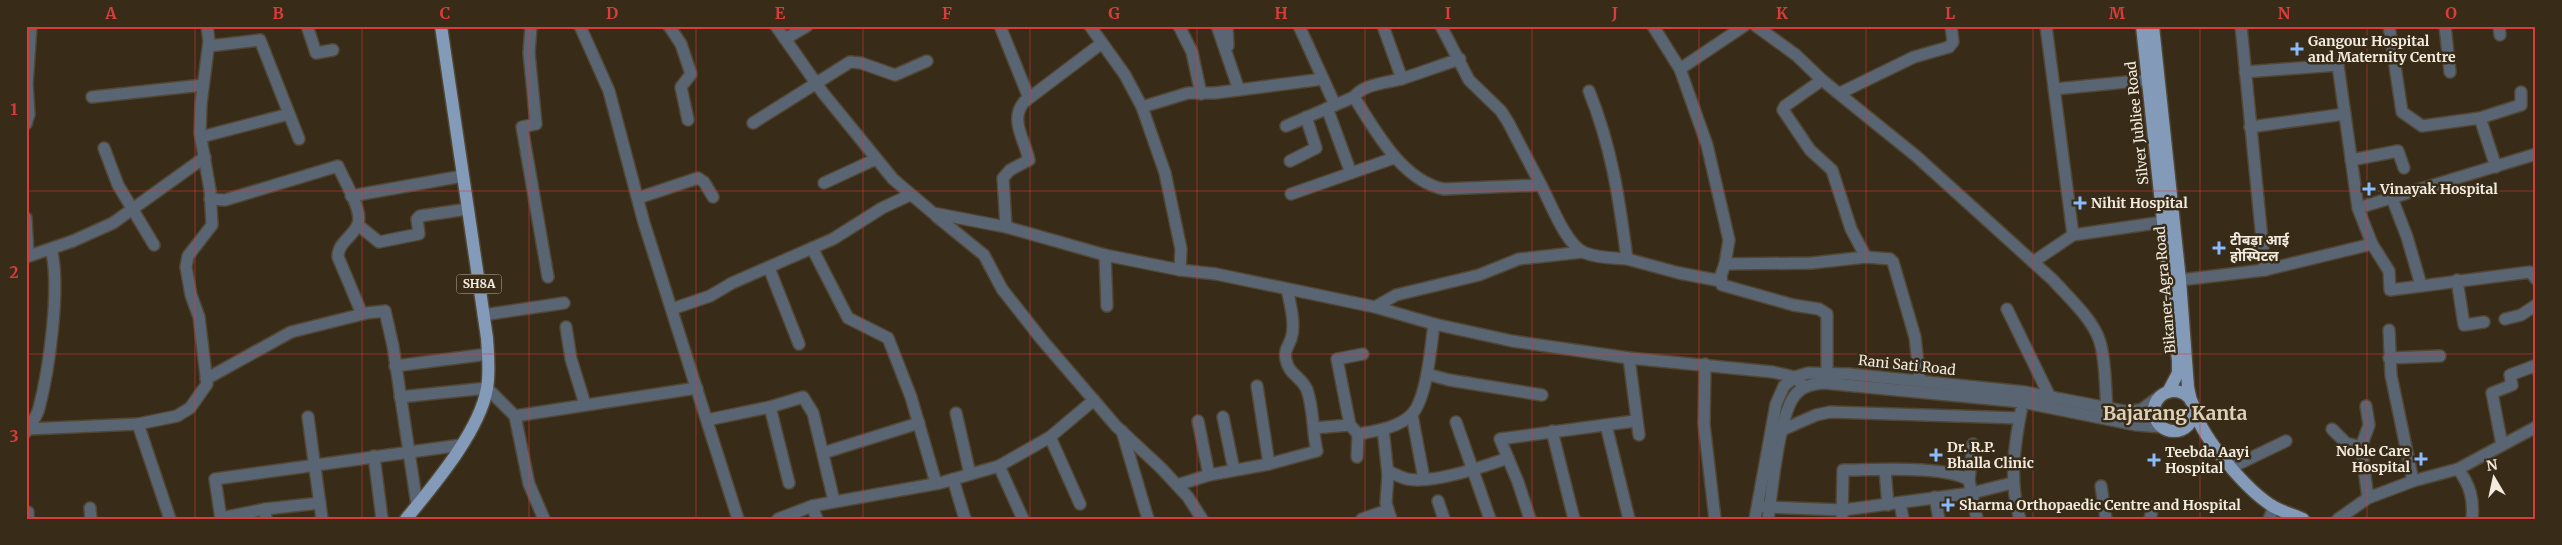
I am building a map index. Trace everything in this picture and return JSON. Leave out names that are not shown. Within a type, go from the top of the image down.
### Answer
[{"type":"main road","name":"SH8A","points":[[406,519],[461,445],[480,410],[487,388],[488,354],[483,314],[441,26]]},
{"type":"main road","name":"Silver Jubliee Road","points":[[2142,26],[2162,222],[2175,281],[2178,373],[2164,394]]},
{"type":"main road","name":"Bikaner-Agra Road","points":[[2153,26],[2175,281],[2188,387],[2192,405],[2202,430],[2210,442]]},
{"type":"main road","points":[[2180,430],[2187,426],[2192,418],[2192,405],[2185,395],[2177,391],[2164,394],[2155,404],[2154,412],[2156,421],[2162,427],[2171,431],[2180,430],[2198,434],[2210,442],[2272,513],[2303,519]]},
{"type":"street","points":[[26,124],[31,26]]},
{"type":"street","points":[[27,430],[138,424],[177,416],[184,412],[202,393],[206,384],[199,317],[191,295],[186,268],[188,256],[212,225],[201,137],[203,85],[209,46],[206,26]]},
{"type":"street","points":[[307,26],[316,53],[333,50]]},
{"type":"street","points":[[531,26],[529,53],[536,124],[522,127],[548,277]]},
{"type":"street","points":[[580,26],[609,91],[638,198],[738,519]]},
{"type":"street","points":[[669,26],[681,44],[691,74],[682,87],[688,120]]},
{"type":"street","points":[[776,26],[817,84],[893,179],[984,255],[1002,289],[1094,400],[1122,431],[1177,485],[1202,519]]},
{"type":"street","points":[[785,39],[807,26]]},
{"type":"street","points":[[1000,26],[1029,98]]},
{"type":"street","points":[[1090,26],[1125,75],[1142,107],[1165,173],[1176,219],[1181,250],[1180,270]]},
{"type":"street","points":[[1179,26],[1192,52],[1201,94]]},
{"type":"street","points":[[1218,26],[1239,90]]},
{"type":"street","points":[[1227,26],[1229,57]]},
{"type":"street","points":[[1299,26],[1323,79],[1351,173]]},
{"type":"street","points":[[1383,26],[1402,79]]},
{"type":"street","points":[[1441,26],[1474,87],[1501,111],[1508,122],[1569,239],[1583,252],[1601,258],[1627,259],[1722,281]]},
{"type":"street","points":[[1653,26],[1680,69],[1698,116],[1713,169],[1729,240],[1725,264],[1722,269],[1722,285],[1793,305],[1819,309],[1827,314],[1828,373]]},
{"type":"street","points":[[1680,69],[1744,26]]},
{"type":"street","points":[[1756,26],[1796,55],[1822,80],[1916,156],[2033,262],[2073,302],[2095,332],[2100,343],[2107,408]]},
{"type":"street","points":[[1840,94],[1914,57],[1949,46],[1953,42],[1951,26]]},
{"type":"street","points":[[2046,26],[2073,235]]},
{"type":"street","points":[[2241,26],[2265,270]]},
{"type":"street","points":[[2389,26],[2402,112],[2422,126],[2480,118],[2521,105],[2521,92]]},
{"type":"street","points":[[2445,26],[2450,72]]},
{"type":"street","points":[[209,46],[260,40],[299,139]]},
{"type":"street","points":[[1006,227],[1004,178],[1010,170],[1029,160],[1016,120],[1017,110],[1029,98],[1102,43]]},
{"type":"street","points":[[1286,126],[1354,98],[1358,93],[1382,82],[1402,79],[1460,59]]},
{"type":"street","points":[[752,123],[850,62],[861,63],[895,75],[928,62]]},
{"type":"street","points":[[2245,72],[2338,65],[2358,208],[2372,244],[2389,271],[2390,290],[2530,272],[2536,279]]},
{"type":"street","points":[[1142,107],[1184,94],[1239,90],[1323,79]]},
{"type":"street","points":[[1822,80],[1784,106],[1783,110],[1810,150],[1832,170],[1851,230],[1866,257]]},
{"type":"street","points":[[2054,90],[2147,80]]},
{"type":"street","points":[[92,97],[203,85]]},
{"type":"street","points":[[1589,91],[1616,175],[1627,259]]},
{"type":"street","points":[[1354,98],[1394,158],[1435,187],[1541,185]]},
{"type":"street","points":[[201,137],[288,114]]},
{"type":"street","points":[[2250,127],[2345,114]]},
{"type":"street","points":[[1290,161],[1316,148],[1306,117]]},
{"type":"street","points":[[2480,118],[2496,167]]},
{"type":"street","points":[[104,148],[118,185],[154,246]]},
{"type":"street","points":[[2352,160],[2398,151],[2404,168]]},
{"type":"street","points":[[2358,208],[2536,154]]},
{"type":"street","points":[[26,218],[27,256],[51,249],[113,223],[205,157]]},
{"type":"street","points":[[1291,194],[1394,158]]},
{"type":"street","points":[[824,183],[876,159]]},
{"type":"street","points":[[210,199],[225,200],[338,166],[358,207],[358,226],[342,244],[338,257],[362,314]]},
{"type":"street","points":[[351,196],[463,176]]},
{"type":"street","points":[[638,198],[698,178],[704,182],[713,197]]},
{"type":"street","points":[[672,309],[710,296],[732,283],[833,239],[882,208],[910,195]]},
{"type":"street","points":[[2392,198],[2407,237],[2421,285]]},
{"type":"street","points":[[358,226],[376,241],[382,242],[419,234],[418,217],[468,209]]},
{"type":"street","name":"Rani Sati Road","points":[[933,213],[1006,227],[1105,255],[1180,270],[1216,274],[1375,307],[1434,324],[1512,341],[1629,358],[1705,364],[1795,377],[1808,373],[1828,373],[1920,382],[2024,397],[2050,397],[2107,408],[2141,410],[2164,394]]},
{"type":"street","points":[[2033,262],[2073,235],[2162,222]]},
{"type":"street","points":[[2175,281],[2265,270],[2372,244]]},
{"type":"street","points":[[812,248],[848,318],[888,338],[911,397],[936,483]]},
{"type":"street","points":[[27,430],[38,410],[56,290],[55,263],[51,249]]},
{"type":"street","points":[[1375,307],[1396,295],[1479,275],[1519,259],[1583,252]]},
{"type":"street","points":[[1105,255],[1107,306]]},
{"type":"street","points":[[1725,264],[1812,263],[1866,257],[1886,258],[1893,262],[1915,337],[1920,382]]},
{"type":"street","points":[[769,268],[799,344]]},
{"type":"street","points":[[2458,280],[2464,324],[2484,322]]},
{"type":"street","points":[[1177,485],[1209,475],[1269,464],[1317,451],[1306,388],[1304,383],[1290,372],[1286,360],[1285,347],[1291,338],[1291,312],[1288,290]]},
{"type":"street","points":[[483,314],[564,303]]},
{"type":"street","points":[[2505,319],[2521,315],[2536,305]]},
{"type":"street","points":[[2007,309],[2050,397]]},
{"type":"street","points":[[206,379],[291,332],[362,314],[385,311],[417,505]]},
{"type":"street","points":[[1314,428],[1383,429],[1412,415],[1418,405],[1427,374],[1434,324]]},
{"type":"street","points":[[566,327],[571,359],[586,404]]},
{"type":"street","points":[[2389,330],[2389,358],[2413,481]]},
{"type":"street","points":[[395,366],[488,354]]},
{"type":"street","points":[[1357,457],[1354,430],[1337,359],[1363,354]]},
{"type":"street","points":[[2389,358],[2440,356]]},
{"type":"street","points":[[1629,358],[1638,435]]},
{"type":"street","points":[[1705,364],[1704,424],[1715,519]]},
{"type":"street","points":[[2502,445],[2492,393],[2512,385],[2510,375],[2535,367]]},
{"type":"street","points":[[1427,374],[1449,380],[1542,395]]},
{"type":"street","points":[[1804,387],[1795,377],[1784,386],[1776,404],[1756,513],[1842,514],[1935,496],[1972,493],[2012,483]]},
{"type":"street","points":[[1769,513],[1782,430],[1790,401],[1804,387],[1824,383],[2024,397],[2120,422],[2162,427]]},
{"type":"street","points":[[1257,386],[1269,464]]},
{"type":"street","points":[[400,397],[487,388],[515,416],[529,484],[544,519]]},
{"type":"street","points":[[515,416],[697,388]]},
{"type":"street","points":[[707,420],[770,407],[803,397],[812,413],[834,501]]},
{"type":"street","points":[[2020,519],[2012,483],[2019,418],[2024,397]]},
{"type":"street","points":[[778,519],[812,506],[936,483],[999,466],[1050,436],[1094,400]]},
{"type":"street","points":[[2366,406],[2369,425],[2367,436],[2361,447],[2368,498]]},
{"type":"street","points":[[770,407],[789,483]]},
{"type":"street","points":[[1782,430],[1816,415],[1830,412],[2019,418]]},
{"type":"street","points":[[956,413],[970,474]]},
{"type":"street","points":[[1412,415],[1424,479]]},
{"type":"street","points":[[308,417],[322,519]]},
{"type":"street","points":[[1222,417],[1234,470]]},
{"type":"street","points":[[1198,421],[1209,475]]},
{"type":"street","points":[[1530,519],[1518,482],[1500,440],[1552,431],[1635,421]]},
{"type":"street","points":[[1456,422],[1490,519]]},
{"type":"street","points":[[822,453],[919,423]]},
{"type":"street","points":[[138,424],[170,519]]},
{"type":"street","points":[[1606,425],[1629,519]]},
{"type":"street","points":[[2338,519],[2368,498],[2413,481],[2458,469],[2536,427]]},
{"type":"street","points":[[1362,519],[1390,514],[1386,498],[1388,471],[1383,429]]},
{"type":"street","points":[[2332,429],[2346,443],[2361,447]]},
{"type":"street","points":[[1122,431],[1148,519]]},
{"type":"street","points":[[1552,431],[1574,519]]},
{"type":"street","points":[[1050,436],[1080,504]]},
{"type":"street","points":[[2232,468],[2286,441]]},
{"type":"street","points":[[1972,444],[1969,480],[1977,519]]},
{"type":"street","points":[[320,503],[265,514],[221,518],[216,479],[461,445]]},
{"type":"street","points":[[374,456],[382,519]]},
{"type":"street","points":[[1388,471],[1407,479],[1424,479],[1473,470],[1508,458]]},
{"type":"street","points":[[999,466],[1022,519]]},
{"type":"street","points":[[2458,469],[2470,490],[2473,504],[2472,519]]},
{"type":"street","points":[[1842,514],[1842,470],[1938,472],[1961,475],[1969,480]]},
{"type":"street","points":[[1885,470],[1888,505]]},
{"type":"street","points":[[953,479],[965,519]]},
{"type":"street","points":[[2101,486],[2106,519]]},
{"type":"street","points":[[1935,496],[1939,519]]},
{"type":"street","points":[[1438,501],[1444,519]]},
{"type":"street","points":[[1900,503],[1903,519]]},
{"type":"street","points":[[812,506],[817,519]]},
{"type":"street","points":[[2150,519],[2153,507]]},
{"type":"place","name":"Gangour Hospital and Maternity Centre","points":[[2297,49]]},
{"type":"place","name":"Vinayak Hospital","points":[[2369,189]]},
{"type":"place","name":"Nihit Hospital","points":[[2080,203]]},
{"type":"place","name":"टीबड़ा आई होस्पिटल","points":[[2219,248]]},
{"type":"place","name":"Dr. R.P. Bhalla Clinic","points":[[1936,455]]},
{"type":"place","name":"Noble Care Hospital","points":[[2421,459]]},
{"type":"place","name":"Teebda Aayi Hospital","points":[[2154,460]]},
{"type":"place","name":"Sharma Orthopaedic Centre and Hospital","points":[[1948,505]]},
{"type":"district","name":"Bajarang Kanta","points":[[2175,413]]}]
